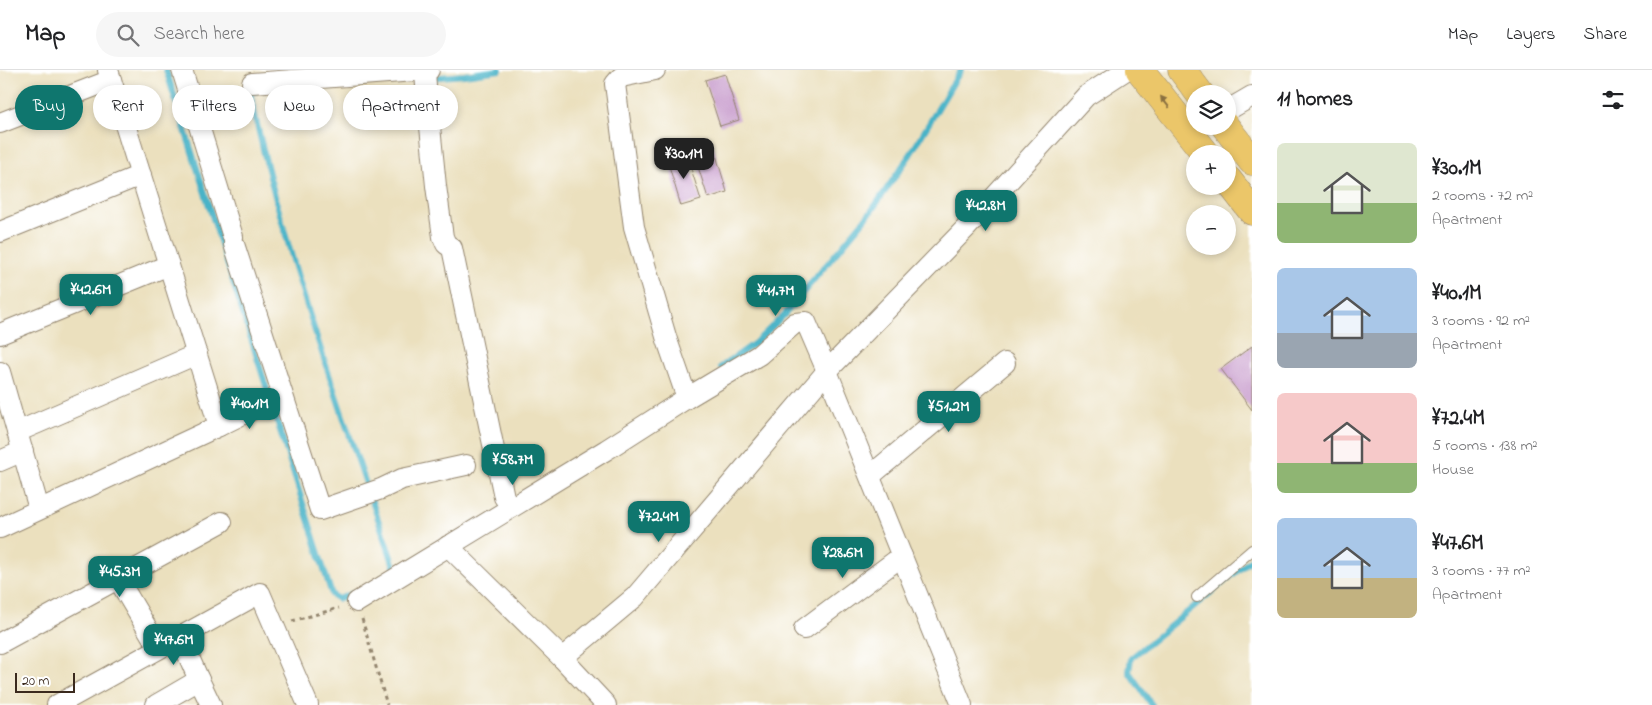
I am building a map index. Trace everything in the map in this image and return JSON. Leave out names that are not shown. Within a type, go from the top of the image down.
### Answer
[{"type":"main road","points":[[1140,70],[1199,145]]},
{"type":"main road","points":[[1182,70],[1193,85]]},
{"type":"main road","points":[[1232,135],[1252,161]]},
{"type":"main road","points":[[1236,190],[1252,211]]},
{"type":"street","points":[[182,70],[234,241],[274,399],[320,510],[381,490],[402,479],[466,465]]},
{"type":"street","points":[[655,70],[618,73],[616,84],[634,227],[684,392]]},
{"type":"street","points":[[562,658],[635,597],[827,371],[967,226],[1086,96],[1126,70]]},
{"type":"street","points":[[252,83],[427,74],[436,186],[444,237],[446,244],[452,248],[504,497],[509,503]]},
{"type":"street","points":[[0,123],[110,75],[219,426]]},
{"type":"street","points":[[1236,105],[1252,96]]},
{"type":"street","points":[[0,232],[141,175]]},
{"type":"street","points":[[0,334],[169,265]]},
{"type":"street","points":[[357,602],[448,546],[509,503],[606,450],[684,392],[759,355],[795,323],[806,322],[962,705]]},
{"type":"street","points":[[17,432],[197,354]]},
{"type":"street","points":[[870,476],[1005,363]]},
{"type":"street","points":[[0,373],[39,509]]},
{"type":"street","points":[[0,528],[274,399]]},
{"type":"street","points":[[0,461],[23,451]]},
{"type":"street","points":[[0,642],[222,522]]},
{"type":"street","points":[[448,546],[562,658],[606,705]]},
{"type":"street","points":[[804,629],[902,556]]},
{"type":"street","points":[[118,579],[151,635],[171,641],[199,680],[211,705]]},
{"type":"street","points":[[57,705],[260,593],[308,705]]},
{"type":"street","points":[[156,705],[199,680]]},
{"type":"lane","points":[[1196,597],[1252,550]]},
{"type":"path","points":[[274,626],[357,602],[388,705]]},
{"type":"building","points":[[725,74],[739,120],[720,126],[705,80]]},
{"type":"building","points":[[713,145],[727,192],[708,198],[693,151]]},
{"type":"building","points":[[686,153],[701,200],[681,206],[667,159]]},
{"type":"building","points":[[1252,346],[1252,410],[1221,369]]},
{"type":"waterway","points":[[166,70],[332,595],[338,599],[357,592]]},
{"type":"waterway","points":[[428,78],[500,70]]},
{"type":"waterway","points":[[721,367],[755,343],[785,314],[870,213],[910,155],[961,70]]},
{"type":"waterway","points":[[256,91],[250,92],[264,153],[297,273],[315,333],[395,569]]},
{"type":"waterway","points":[[1152,705],[1129,672],[1131,658],[1252,559]]}]
